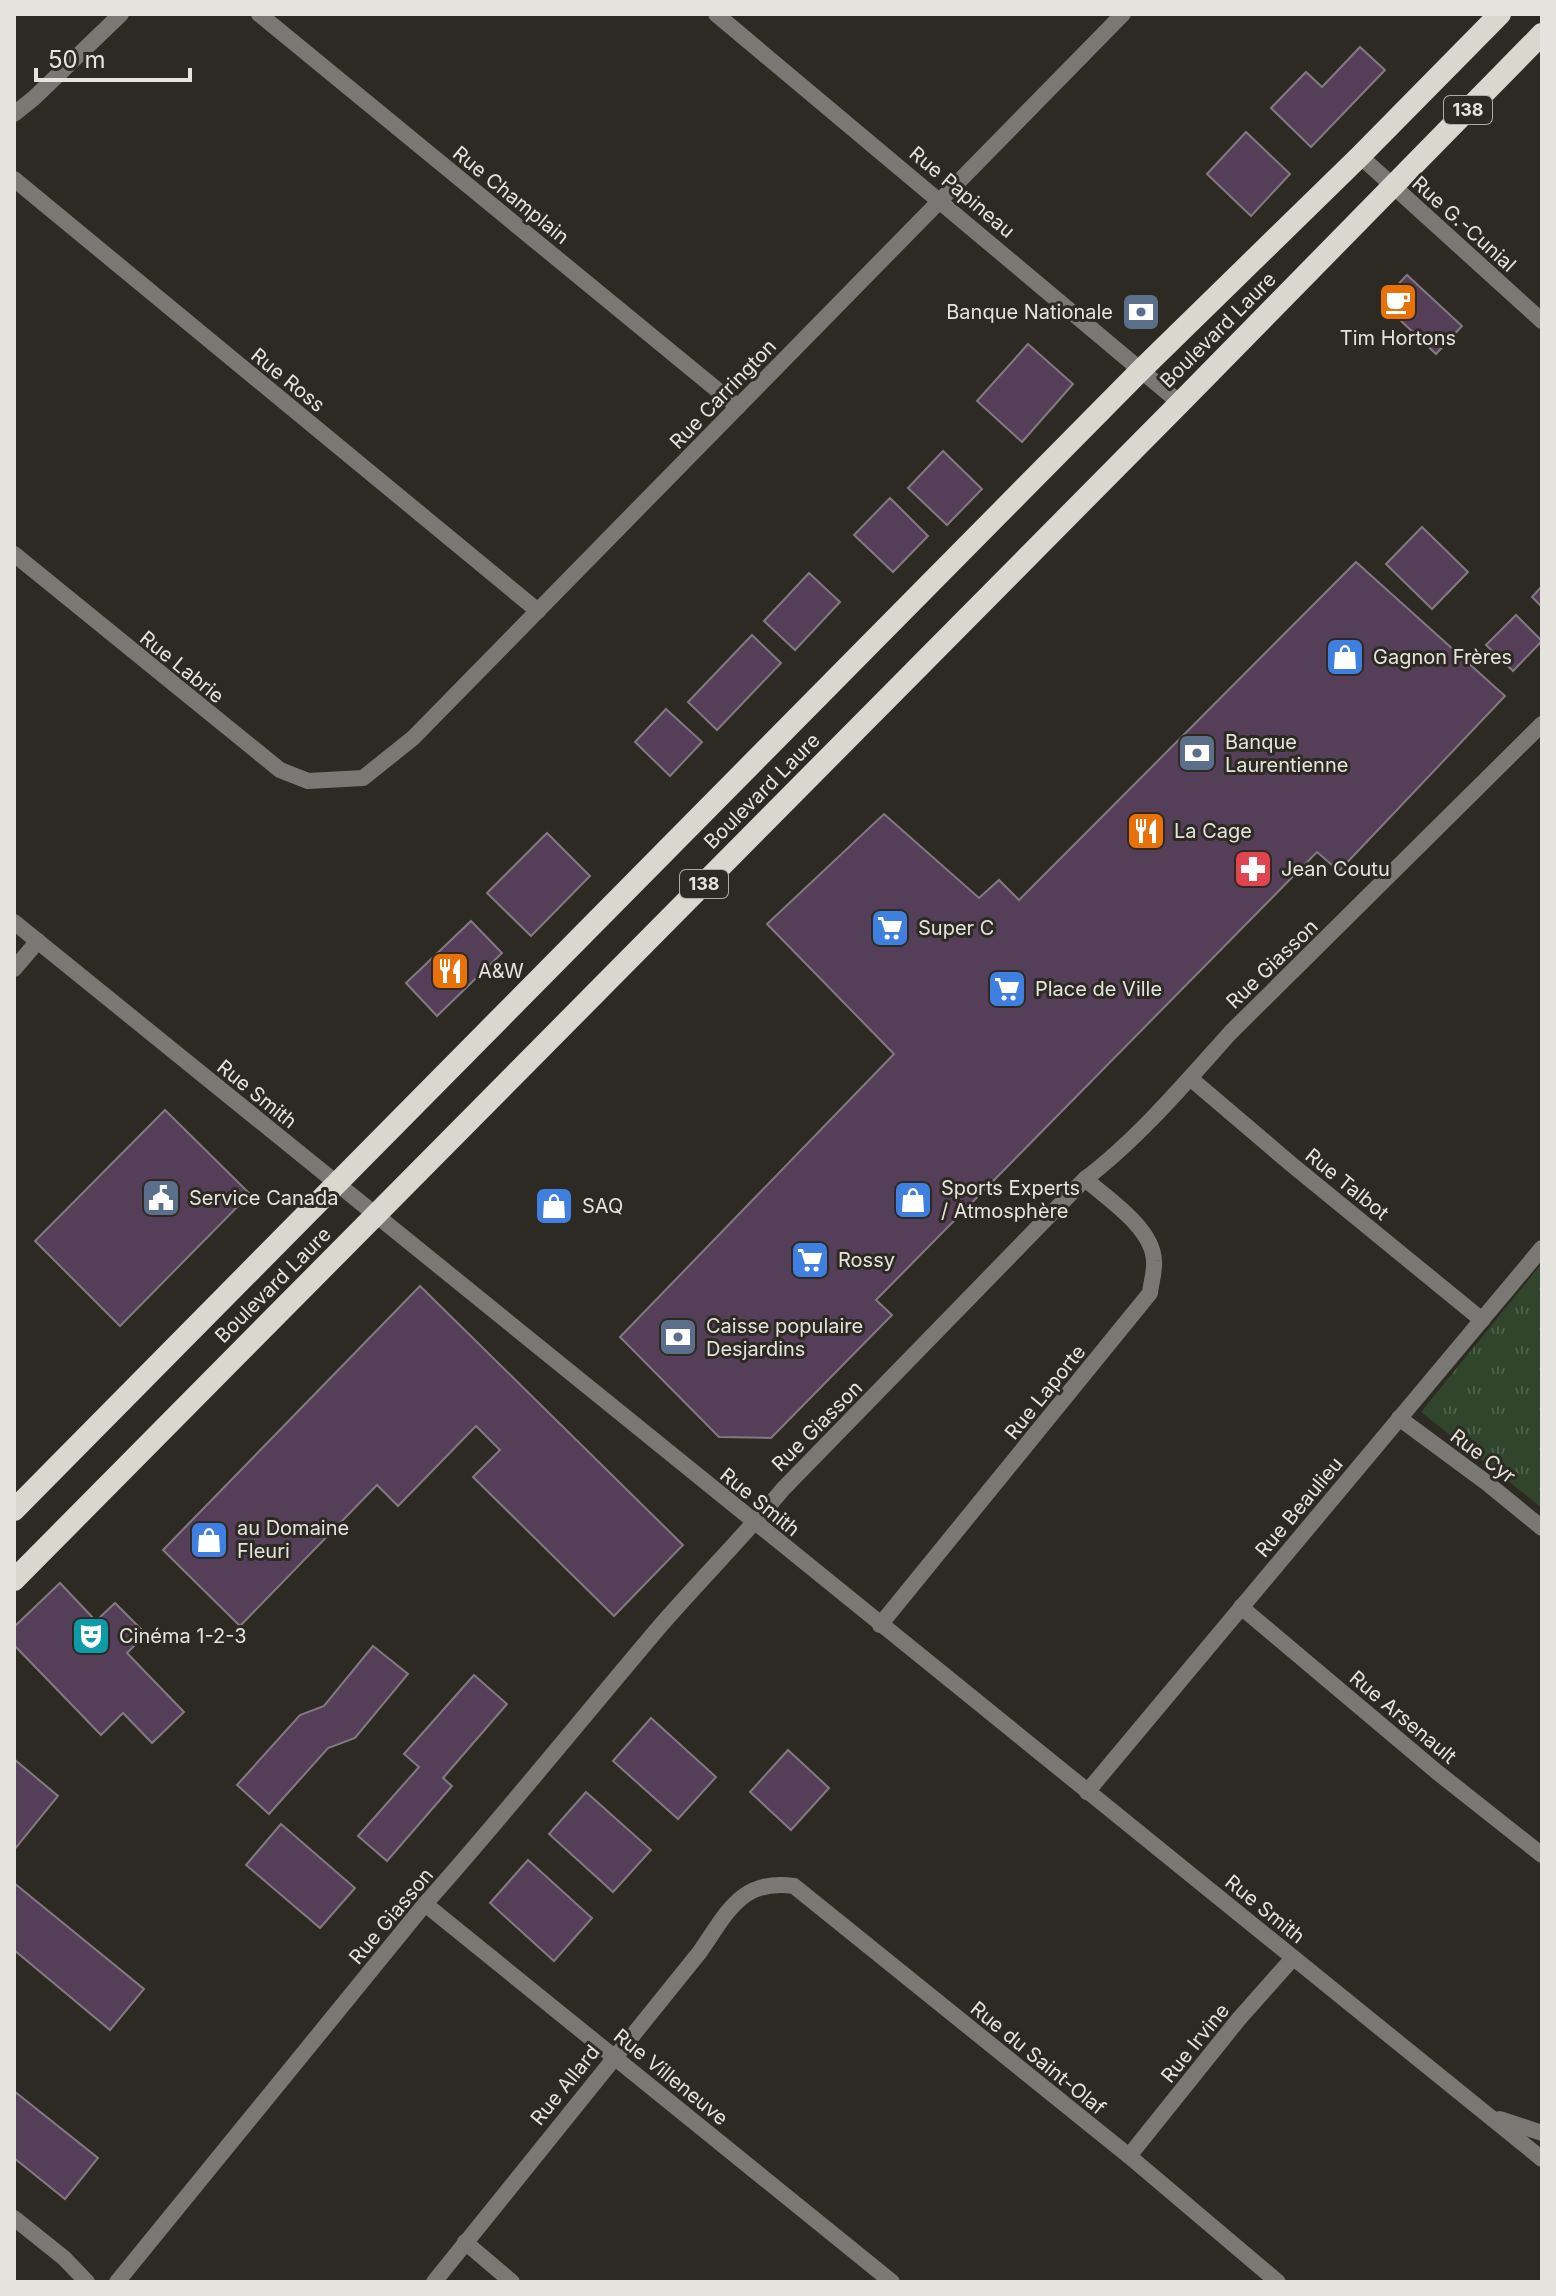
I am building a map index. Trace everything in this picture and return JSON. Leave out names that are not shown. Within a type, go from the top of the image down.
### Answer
[{"type":"highway","name":"Boulevard Laure","points":[[14,1510],[1142,369],[1500,14]]},
{"type":"highway","name":"Boulevard Laure","points":[[14,1580],[1542,34]]},
{"type":"street","points":[[14,114],[121,14]]},
{"type":"street","name":"Rue Champlain","points":[[259,14],[738,407]]},
{"type":"street","name":"Rue Papineau","points":[[716,14],[1180,403]]},
{"type":"street","name":"Rue Carrington","points":[[338,779],[363,778],[413,738],[1123,14]]},
{"type":"street","name":"Rue G.-Cunial","points":[[1360,156],[1542,321]]},
{"type":"street","name":"Rue Ross","points":[[14,179],[538,611]]},
{"type":"street","name":"Rue Labrie","points":[[14,554],[280,770],[308,781],[338,779]]},
{"type":"street","name":"Rue Giasson","points":[[117,2282],[425,1904],[710,1568],[1085,1179],[1103,1166],[1231,1032],[1542,724]]},
{"type":"street","name":"Rue Smith","points":[[14,922],[1542,2159]]},
{"type":"street","points":[[14,969],[38,941]]},
{"type":"street","name":"Rue Talbot","points":[[1190,1078],[1482,1320]]},
{"type":"street","name":"Rue Laporte","points":[[880,1625],[1150,1293],[1154,1259],[1147,1240],[1133,1220],[1085,1179]]},
{"type":"street","name":"Rue Beaulieu","points":[[1087,1792],[1542,1248]]},
{"type":"street","name":"Rue Cyr","points":[[1399,1418],[1542,1528]]},
{"type":"street","name":"Rue Arsenault","points":[[1241,1607],[1437,1772],[1542,1855]]},
{"type":"street","name":"Rue Allard","points":[[434,2282],[699,1953],[739,1898],[766,1884]]},
{"type":"street","name":"Rue du Saint-Olaf","points":[[766,1884],[794,1886],[1129,2156],[1278,2282]]},
{"type":"street","name":"Rue Villeneuve","points":[[425,1904],[892,2282]]},
{"type":"street","name":"Rue Irvine","points":[[1129,2156],[1238,2020],[1293,1958]]},
{"type":"street","name":"Rue Smith","points":[[1484,2112],[1542,2133]]},
{"type":"street","points":[[14,2218],[64,2258],[87,2282]]},
{"type":"street","points":[[465,2242],[512,2282]]},
{"type":"green space","points":[[1542,1263],[1542,1508],[1421,1412]]},
{"type":"building","points":[[1360,47],[1385,70],[1311,147],[1271,108],[1306,72],[1322,87]]},
{"type":"building","points":[[1246,132],[1290,174],[1251,216],[1207,174]]},
{"type":"building","points":[[1407,275],[1462,326],[1436,354],[1381,302]]},
{"type":"building","points":[[1028,344],[1073,384],[1022,442],[977,401]]},
{"type":"building","points":[[943,451],[982,489],[947,525],[908,488]]},
{"type":"building","points":[[890,498],[928,536],[893,572],[854,535]]},
{"type":"building","points":[[1422,527],[1468,572],[1432,609],[1386,564]]},
{"type":"building","name":"Place de Ville","points":[[1356,562],[1505,696],[1339,871],[1317,852],[876,1300],[892,1315],[771,1438],[719,1437],[620,1337],[894,1054],[767,924],[884,814],[979,898],[999,880],[1019,900]]},
{"type":"building","points":[[809,573],[840,602],[795,650],[764,621]]},
{"type":"building","points":[[1542,586],[1542,607],[1532,597]]},
{"type":"building","points":[[1516,615],[1542,641],[1513,671],[1486,645]]},
{"type":"building","points":[[752,635],[781,663],[717,730],[688,702]]},
{"type":"building","points":[[666,709],[702,742],[670,776],[635,742]]},
{"type":"building","points":[[547,833],[590,876],[531,936],[487,893]]},
{"type":"building","points":[[471,921],[502,953],[437,1016],[406,983]]},
{"type":"building","points":[[165,1110],[250,1194],[120,1326],[35,1241]]},
{"type":"building","points":[[420,1286],[683,1545],[614,1616],[473,1477],[500,1450],[476,1426],[398,1506],[377,1485],[240,1626],[163,1550]]},
{"type":"building","points":[[60,1583],[96,1621],[115,1603],[146,1634],[127,1653],[184,1712],[152,1743],[123,1713],[101,1735],[14,1645],[14,1627]]},
{"type":"building","points":[[373,1646],[408,1674],[355,1738],[328,1748],[269,1814],[237,1785],[300,1715],[324,1706]]},
{"type":"building","points":[[474,1675],[507,1704],[443,1778],[452,1786],[387,1861],[358,1836],[419,1767],[404,1754]]},
{"type":"building","points":[[651,1718],[716,1777],[678,1819],[613,1761]]},
{"type":"building","points":[[788,1750],[829,1788],[791,1830],[750,1792]]},
{"type":"building","points":[[14,1759],[58,1796],[14,1850]]},
{"type":"building","points":[[586,1792],[651,1850],[613,1892],[549,1834]]},
{"type":"building","points":[[281,1824],[355,1888],[320,1928],[246,1865]]},
{"type":"building","points":[[528,1860],[592,1918],[554,1961],[490,1903]]},
{"type":"building","points":[[14,1883],[144,1989],[110,2030],[14,1950]]},
{"type":"building","points":[[14,2091],[98,2158],[65,2199],[14,2158]]},
{"type":"place","name":"Tim Hortons","points":[[1398,302]]},
{"type":"place","name":"Banque Nationale","points":[[1141,312]]},
{"type":"place","name":"Gagnon Frères","points":[[1345,657]]},
{"type":"place","name":"Banque Laurentienne","points":[[1197,753]]},
{"type":"place","name":"La Cage","points":[[1146,831]]},
{"type":"place","name":"Jean Coutu","points":[[1253,869]]},
{"type":"place","name":"Super C","points":[[890,928]]},
{"type":"place","name":"A&W","points":[[450,971]]},
{"type":"place","name":"Place de Ville","points":[[1007,989]]},
{"type":"place","name":"Service Canada","points":[[161,1198]]},
{"type":"place","name":"Sports Experts / Atmosphère","points":[[913,1200]]},
{"type":"place","name":"SAQ","points":[[554,1206]]},
{"type":"place","name":"Rossy","points":[[810,1260]]},
{"type":"place","name":"Caisse populaire Desjardins","points":[[678,1337]]},
{"type":"place","name":"au Domaine Fleuri","points":[[209,1540]]},
{"type":"place","name":"Cinéma 1-2-3","points":[[91,1636]]}]
